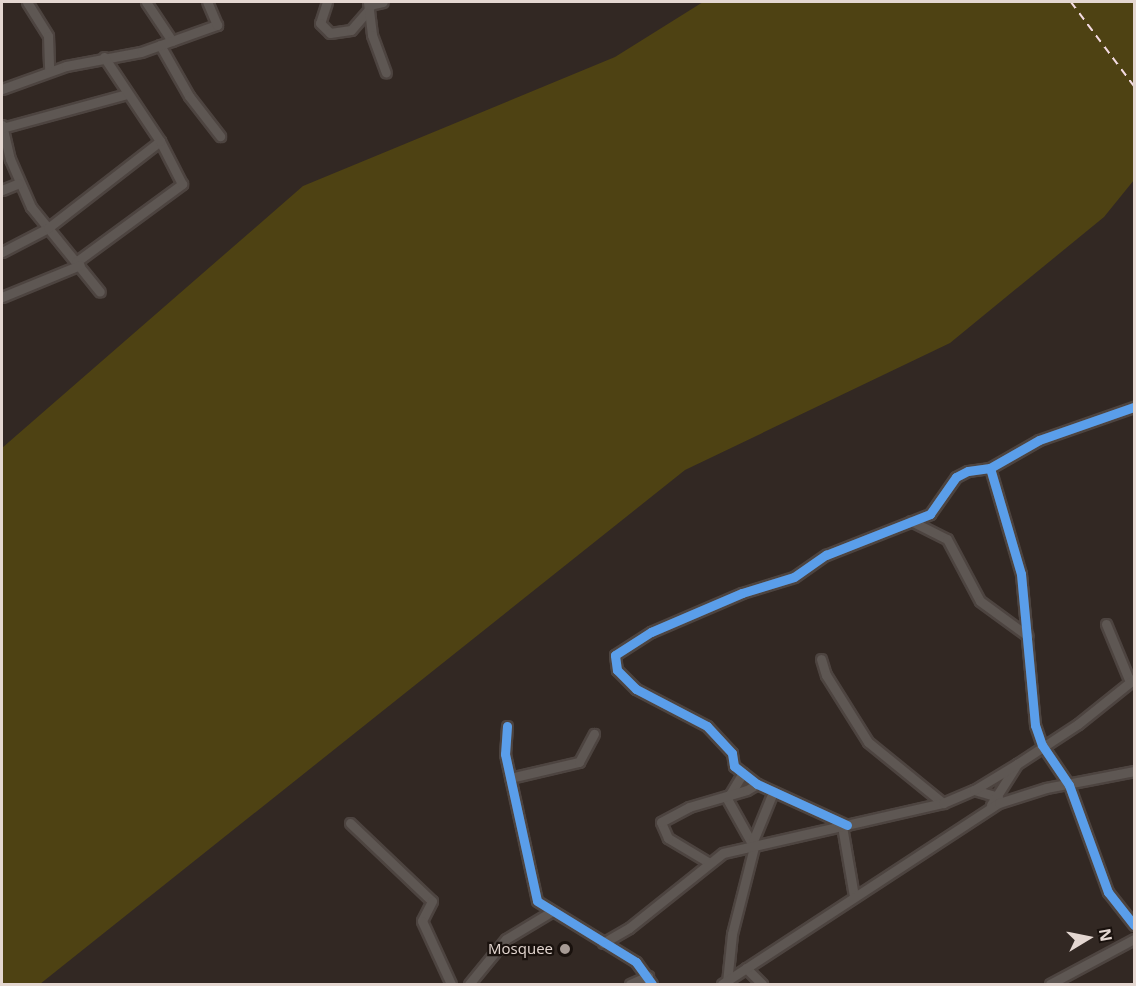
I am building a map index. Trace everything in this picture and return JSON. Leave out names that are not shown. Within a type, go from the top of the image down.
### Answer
[{"type":"street","points":[[29,2],[48,36],[50,71]]},
{"type":"street","points":[[146,2],[172,40]]},
{"type":"street","points":[[2,89],[50,71],[160,45],[217,25],[207,2]]},
{"type":"street","points":[[327,2],[320,23],[330,33],[351,30],[368,5],[383,2]]},
{"type":"street","points":[[368,5],[372,35],[386,74]]},
{"type":"street","points":[[160,45],[189,96],[220,136]]},
{"type":"street","points":[[2,297],[78,264],[102,239],[181,186],[160,141],[104,57]]},
{"type":"street","points":[[100,292],[48,228],[19,183],[6,160],[2,126],[127,94]]},
{"type":"street","points":[[2,252],[48,228],[160,141]]},
{"type":"street","points":[[2,190],[19,183]]},
{"type":"street","points":[[845,826],[757,784],[732,763],[730,750],[707,726],[636,689],[617,670],[615,655],[639,638],[742,593],[794,577],[826,555],[911,521],[938,507],[956,477],[990,468],[1040,440],[1134,407]]},
{"type":"street","points":[[990,468],[1021,574],[1035,725],[1042,745],[1069,785],[1108,892],[1134,925]]},
{"type":"street","points":[[911,521],[946,539],[980,601],[1028,636]]},
{"type":"street","points":[[603,943],[629,928],[708,862],[723,853],[754,844],[845,826],[942,803],[974,790],[1017,764],[1042,745],[1078,724],[1132,680],[1106,624]]},
{"type":"street","points":[[821,659],[826,675],[868,742],[942,803]]},
{"type":"street","points":[[507,726],[506,754],[533,894],[551,912],[636,962],[650,980],[630,984]]},
{"type":"street","points":[[510,778],[579,762],[594,734]]},
{"type":"street","points":[[985,811],[998,797],[1017,764]]},
{"type":"street","points":[[726,983],[985,811],[1020,795],[1134,771]]},
{"type":"street","points":[[728,796],[743,773]]},
{"type":"street","points":[[708,862],[668,838],[661,822],[689,807],[728,796],[757,784]]},
{"type":"street","points":[[974,790],[998,797]]},
{"type":"street","points":[[726,983],[732,934],[754,844],[773,792]]},
{"type":"street","points":[[728,796],[754,844]]},
{"type":"street","points":[[350,823],[432,901],[422,921],[451,984]]},
{"type":"street","points":[[845,826],[854,896]]},
{"type":"street","points":[[470,984],[506,939],[551,912]]},
{"type":"street","points":[[1050,984],[1134,939]]},
{"type":"street","points":[[746,968],[762,984]]},
{"type":"shaded area","points":[[703,2],[1134,2],[1134,180],[1104,217],[950,343],[685,470],[40,984],[2,984],[2,448],[303,186],[615,57]]},
{"type":"ferry route","points":[[1071,2],[1134,86]]},
{"type":"cycle path","points":[[847,825],[757,784],[734,766],[732,753],[707,726],[636,689],[617,670],[615,655],[651,632],[742,593],[794,577],[826,555],[930,514],[956,477],[968,471],[990,468],[1039,440],[1134,407]]},
{"type":"cycle path","points":[[990,468],[1021,574],[1035,725],[1042,745],[1069,785],[1108,892],[1134,925]]},
{"type":"cycle path","points":[[507,726],[505,754],[537,901],[636,962],[652,984]]},
{"type":"place","name":"Mosquee","points":[[565,949]]}]
